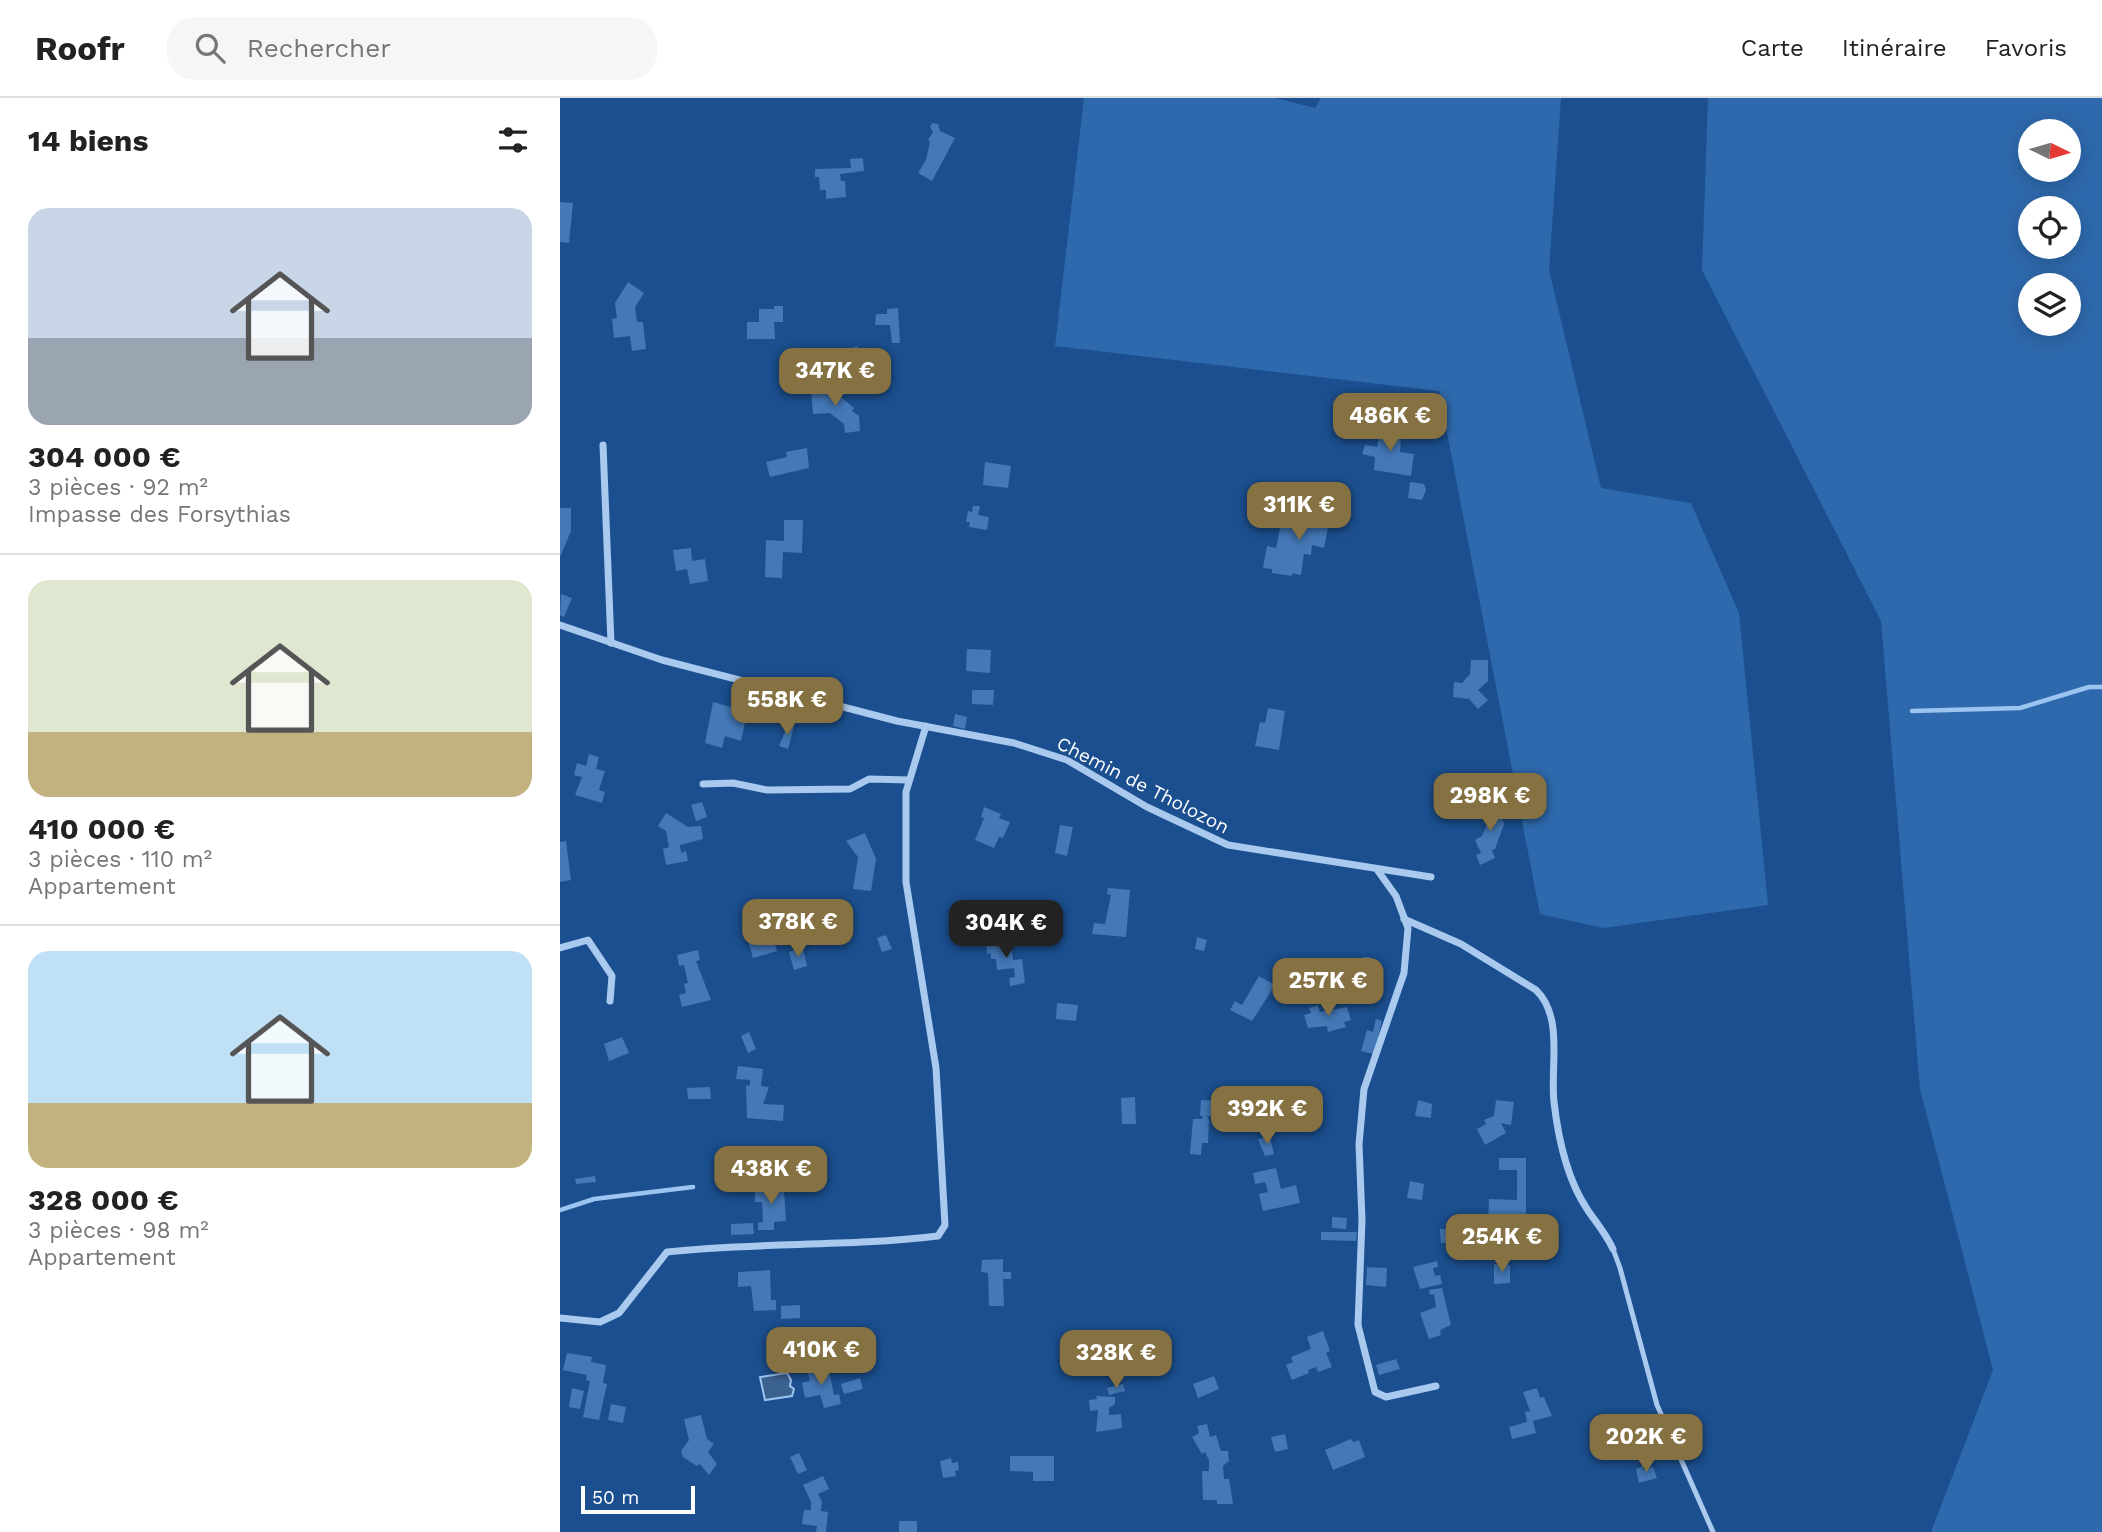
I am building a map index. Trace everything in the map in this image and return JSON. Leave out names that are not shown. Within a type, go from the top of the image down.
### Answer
[{"type":"street","points":[[603,445],[611,643]]},
{"type":"street","name":"Chemin de Tholozon","points":[[560,625],[662,660],[926,726],[1014,743],[1067,760],[1147,807],[1228,845],[1362,864],[1378,871],[1431,877]]},
{"type":"street","points":[[560,1318],[600,1322],[619,1313],[667,1252],[881,1243],[938,1236],[945,1225],[936,1068],[906,883],[906,792],[926,726]]},
{"type":"street","points":[[703,784],[733,783],[766,790],[850,789],[869,779],[909,780]]},
{"type":"street","points":[[1378,871],[1396,896],[1408,928],[1404,973],[1364,1089],[1359,1144],[1362,1220],[1358,1325],[1376,1392],[1386,1397],[1436,1385]]},
{"type":"street","points":[[1405,919],[1461,944],[1545,999],[1553,1021],[1552,1074],[1563,1149],[1576,1188],[1588,1210],[1605,1230],[1613,1249]]},
{"type":"street","points":[[560,948],[588,940],[611,976],[610,1001]]},
{"type":"lane","points":[[1613,1249],[1657,1405],[1713,1532]]},
{"type":"shaded area","points":[[1084,98],[1275,98],[1315,108],[1321,98],[1561,98],[1549,270],[1601,488],[1691,503],[1739,613],[1768,905],[1603,928],[1540,914],[1439,391],[1055,346]]},
{"type":"shaded area","points":[[1708,98],[2102,98],[2102,1532],[1931,1532],[1993,1370],[1920,1089],[1881,621],[1702,270]]},
{"type":"shaded area","points":[[787,1373],[791,1380],[790,1386],[794,1389],[792,1396],[765,1400],[760,1377]]},
{"type":"building","points":[[933,123],[938,124],[940,131],[955,138],[932,181],[918,173],[926,160],[930,142],[928,140],[933,132],[930,126]]},
{"type":"building","points":[[863,158],[864,171],[840,174],[841,181],[845,181],[846,197],[826,199],[826,190],[820,190],[815,169],[851,168],[850,159]]},
{"type":"building","points":[[560,202],[573,203],[569,243],[560,242]]},
{"type":"building","points":[[628,282],[644,293],[635,307],[637,322],[643,322],[646,349],[632,351],[630,336],[614,338],[612,319],[617,318],[615,303]]},
{"type":"building","points":[[774,306],[783,306],[783,322],[774,322],[775,339],[747,339],[747,322],[759,322],[759,309],[774,309]]},
{"type":"building","points":[[898,308],[900,343],[892,343],[890,325],[875,325],[876,314],[887,314],[887,309]]},
{"type":"building","points":[[857,346],[861,358],[840,366],[836,354]]},
{"type":"building","points":[[829,387],[854,408],[852,411],[859,416],[860,431],[845,433],[844,424],[830,413],[813,414],[811,389]]},
{"type":"building","points":[[1383,415],[1389,415],[1386,435],[1401,437],[1400,452],[1414,454],[1411,476],[1374,470],[1375,457],[1362,454],[1365,445],[1377,447]]},
{"type":"building","points":[[807,448],[809,468],[770,477],[766,462],[787,457],[786,452]]},
{"type":"building","points":[[985,462],[1011,466],[1008,488],[983,485]]},
{"type":"building","points":[[1410,482],[1424,484],[1426,490],[1422,500],[1408,498]]},
{"type":"building","points":[[1293,501],[1299,503],[1299,515],[1293,517],[1287,515],[1285,509],[1287,503]]},
{"type":"building","points":[[1308,503],[1332,507],[1324,548],[1312,545],[1311,555],[1304,554],[1301,575],[1272,573],[1272,569],[1263,568],[1267,546],[1276,548],[1281,524],[1303,528]]},
{"type":"building","points":[[973,506],[980,506],[978,515],[989,517],[987,530],[969,527],[970,522],[966,522],[968,511],[972,512]]},
{"type":"building","points":[[560,508],[571,508],[571,531],[560,557]]},
{"type":"building","points":[[784,520],[803,520],[802,553],[783,552],[782,578],[765,577],[766,540],[784,541]]},
{"type":"building","points":[[691,548],[692,561],[705,559],[708,581],[690,584],[687,569],[676,571],[673,550]]},
{"type":"building","points":[[561,594],[572,598],[564,617],[560,615]]},
{"type":"building","points":[[967,649],[991,650],[990,673],[966,671]]},
{"type":"building","points":[[1471,660],[1488,660],[1488,681],[1478,690],[1488,700],[1478,709],[1469,699],[1453,697],[1454,682],[1462,683],[1470,674]]},
{"type":"building","points":[[972,690],[994,690],[993,705],[972,704]]},
{"type":"building","points":[[713,702],[734,708],[735,705],[748,708],[741,741],[725,736],[722,748],[705,743]]},
{"type":"building","points":[[1268,708],[1285,711],[1279,750],[1255,746],[1260,722],[1265,723]]},
{"type":"building","points":[[955,714],[967,717],[965,729],[953,726]]},
{"type":"building","points":[[788,725],[794,727],[788,749],[779,746]]},
{"type":"building","points":[[589,754],[599,757],[596,769],[605,771],[599,790],[605,792],[602,803],[575,795],[582,777],[574,775],[577,763],[586,766]]},
{"type":"building","points":[[702,802],[707,817],[696,821],[691,805]]},
{"type":"building","points":[[1497,802],[1504,824],[1495,849],[1492,850],[1495,858],[1480,865],[1476,855],[1481,853],[1475,840],[1482,836],[1487,824],[1480,809]]},
{"type":"building","points":[[984,807],[1001,814],[999,818],[1010,822],[1003,838],[999,837],[994,848],[975,840],[984,818],[981,817]]},
{"type":"building","points":[[666,813],[688,827],[701,826],[703,839],[680,845],[681,853],[686,851],[688,861],[666,865],[663,849],[669,847],[666,831],[658,826]]},
{"type":"building","points":[[1060,825],[1073,827],[1067,856],[1055,853]]},
{"type":"building","points":[[865,833],[876,859],[871,891],[853,889],[858,857],[846,841]]},
{"type":"building","points":[[566,841],[571,880],[560,882],[560,842]]},
{"type":"building","points":[[1108,888],[1130,890],[1126,937],[1092,934],[1094,923],[1105,924],[1111,895],[1107,894]]},
{"type":"building","points":[[776,920],[779,934],[769,937],[770,944],[775,943],[777,951],[753,958],[745,929],[754,927],[755,930]]},
{"type":"building","points":[[886,935],[892,949],[882,952],[877,938]]},
{"type":"building","points":[[1006,937],[1007,951],[1012,951],[1013,960],[1022,959],[1025,983],[1010,986],[1009,978],[1015,977],[1014,968],[997,970],[996,959],[991,959],[991,953],[987,954],[986,940]]},
{"type":"building","points":[[1197,937],[1207,940],[1204,951],[1195,949]]},
{"type":"building","points":[[803,948],[807,966],[794,970],[789,952]]},
{"type":"building","points":[[698,950],[700,960],[696,961],[711,1000],[682,1007],[679,995],[686,993],[684,984],[688,983],[684,965],[679,966],[677,955]]},
{"type":"building","points":[[1363,957],[1370,957],[1368,981],[1363,980]]},
{"type":"building","points":[[1259,976],[1275,985],[1252,1021],[1230,1010],[1235,1001],[1242,1005]]},
{"type":"building","points":[[1057,1003],[1078,1005],[1076,1021],[1056,1019]]},
{"type":"building","points":[[1318,1005],[1320,1012],[1347,1007],[1351,1020],[1344,1022],[1346,1027],[1328,1032],[1327,1026],[1308,1028],[1304,1015],[1311,1013],[1309,1008]]},
{"type":"building","points":[[1376,1019],[1382,1021],[1374,1054],[1361,1051],[1367,1030],[1373,1032]]},
{"type":"building","points":[[749,1032],[756,1049],[748,1053],[741,1036]]},
{"type":"building","points":[[622,1037],[629,1053],[609,1061],[604,1044]]},
{"type":"building","points":[[738,1066],[763,1069],[761,1086],[769,1087],[763,1104],[784,1105],[783,1121],[747,1118],[746,1085],[750,1086],[750,1080],[736,1079]]},
{"type":"building","points":[[710,1087],[711,1099],[688,1099],[687,1088]]},
{"type":"building","points":[[1135,1097],[1136,1124],[1122,1124],[1121,1098]]},
{"type":"building","points":[[1201,1100],[1217,1101],[1216,1117],[1207,1116],[1208,1143],[1202,1143],[1201,1155],[1190,1154],[1193,1119],[1202,1119],[1203,1116],[1200,1116]]},
{"type":"building","points":[[1418,1100],[1432,1104],[1431,1118],[1415,1116]]},
{"type":"building","points":[[1496,1100],[1514,1102],[1511,1125],[1501,1123],[1506,1133],[1485,1145],[1477,1129],[1486,1124],[1484,1120],[1494,1116]]},
{"type":"building","points":[[1270,1137],[1274,1154],[1265,1156],[1258,1139]]},
{"type":"building","points":[[1499,1158],[1526,1158],[1526,1220],[1488,1220],[1489,1199],[1517,1200],[1517,1170],[1499,1170]]},
{"type":"building","points":[[1276,1168],[1281,1189],[1296,1185],[1300,1203],[1263,1211],[1259,1194],[1268,1192],[1265,1182],[1255,1184],[1253,1173]]},
{"type":"building","points":[[595,1176],[596,1182],[576,1184],[575,1179]]},
{"type":"building","points":[[1410,1181],[1424,1184],[1422,1200],[1407,1198]]},
{"type":"building","points":[[778,1185],[778,1192],[784,1191],[786,1221],[774,1222],[774,1230],[758,1230],[758,1223],[763,1222],[762,1202],[755,1202],[755,1186]]},
{"type":"building","points":[[1332,1217],[1347,1218],[1346,1229],[1332,1228]]},
{"type":"building","points":[[753,1223],[754,1234],[731,1235],[731,1224]]},
{"type":"building","points":[[1440,1229],[1454,1229],[1454,1243],[1441,1243]]},
{"type":"building","points":[[1321,1232],[1357,1232],[1356,1241],[1321,1240]]},
{"type":"building","points":[[1003,1259],[1003,1272],[1011,1272],[1011,1279],[1003,1279],[1004,1306],[989,1306],[988,1273],[981,1272],[982,1260]]},
{"type":"building","points":[[1437,1261],[1438,1267],[1433,1268],[1435,1276],[1440,1275],[1442,1284],[1420,1289],[1413,1267]]},
{"type":"building","points":[[1494,1264],[1510,1265],[1510,1283],[1494,1284]]},
{"type":"building","points":[[1367,1267],[1387,1268],[1386,1287],[1366,1285]]},
{"type":"building","points":[[770,1270],[771,1300],[776,1300],[776,1310],[754,1311],[751,1286],[738,1287],[738,1272]]},
{"type":"building","points":[[1442,1288],[1451,1325],[1440,1330],[1441,1335],[1429,1339],[1420,1313],[1436,1307],[1434,1294],[1430,1295],[1429,1290]]},
{"type":"building","points":[[800,1305],[800,1318],[781,1319],[781,1306]]},
{"type":"building","points":[[1323,1331],[1330,1351],[1326,1353],[1332,1367],[1318,1372],[1316,1367],[1292,1380],[1286,1365],[1293,1362],[1291,1357],[1311,1349],[1307,1337]]},
{"type":"building","points":[[567,1353],[592,1357],[591,1362],[606,1365],[603,1383],[607,1384],[599,1420],[583,1417],[590,1381],[586,1380],[587,1375],[563,1370]]},
{"type":"building","points":[[1396,1359],[1400,1369],[1379,1375],[1376,1365]]},
{"type":"building","points":[[828,1366],[834,1395],[839,1394],[841,1404],[824,1408],[820,1395],[805,1398],[802,1383],[810,1381],[807,1370]]},
{"type":"building","points":[[1214,1376],[1219,1389],[1198,1398],[1193,1384]]},
{"type":"building","points":[[860,1378],[863,1389],[844,1394],[841,1384]]},
{"type":"building","points":[[1123,1384],[1125,1391],[1109,1395],[1107,1388]]},
{"type":"building","points":[[572,1388],[584,1391],[580,1409],[569,1407]]},
{"type":"building","points":[[1537,1388],[1552,1416],[1533,1421],[1536,1433],[1512,1439],[1509,1427],[1527,1422],[1525,1412],[1530,1411],[1523,1392]]},
{"type":"building","points":[[1096,1396],[1115,1397],[1115,1404],[1109,1408],[1109,1415],[1121,1414],[1122,1428],[1096,1432],[1098,1410],[1090,1411],[1089,1400],[1097,1399]]},
{"type":"building","points":[[611,1404],[626,1407],[623,1423],[608,1420]]},
{"type":"building","points":[[701,1415],[707,1439],[714,1444],[708,1452],[717,1464],[709,1475],[700,1464],[697,1466],[683,1457],[681,1451],[689,1440],[684,1419]]},
{"type":"building","points":[[1207,1424],[1210,1437],[1216,1435],[1221,1451],[1228,1451],[1229,1461],[1223,1466],[1224,1479],[1229,1479],[1233,1504],[1217,1504],[1217,1500],[1203,1500],[1202,1471],[1209,1471],[1209,1460],[1192,1437],[1199,1433],[1197,1426]]},
{"type":"building","points":[[1285,1434],[1288,1449],[1275,1452],[1271,1437]]},
{"type":"building","points":[[1351,1439],[1353,1442],[1359,1440],[1365,1457],[1333,1470],[1325,1450]]},
{"type":"building","points":[[799,1453],[807,1470],[798,1474],[790,1457]]},
{"type":"building","points":[[1010,1456],[1054,1456],[1054,1481],[1033,1481],[1033,1472],[1010,1471]]},
{"type":"building","points":[[951,1458],[952,1463],[958,1462],[959,1470],[955,1471],[956,1476],[943,1478],[940,1461]]},
{"type":"building","points":[[1643,1466],[1643,1470],[1653,1467],[1657,1478],[1639,1483],[1636,1469]]},
{"type":"building","points":[[823,1476],[829,1489],[818,1494],[822,1502],[821,1511],[828,1512],[826,1532],[816,1532],[817,1526],[802,1524],[804,1510],[811,1510],[811,1502],[803,1485]]},
{"type":"building","points":[[899,1521],[917,1521],[917,1532],[899,1532]]},
{"type":"waterway","points":[[1912,711],[2020,708],[2089,687],[2102,687]]},
{"type":"waterway","points":[[560,1210],[594,1199],[693,1187]]}]
